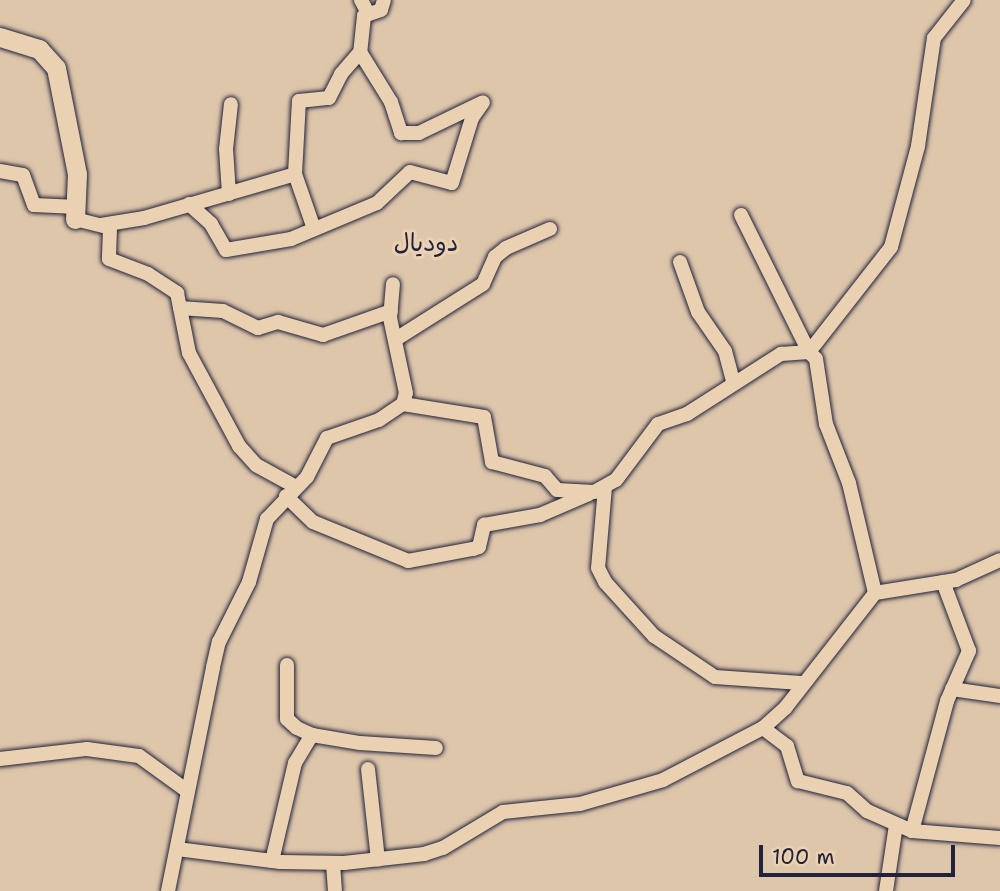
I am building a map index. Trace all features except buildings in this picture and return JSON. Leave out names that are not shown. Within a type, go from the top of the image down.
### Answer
[{"type":"street","points":[[189,204],[211,224],[226,250],[291,239],[377,203],[410,172],[452,183],[472,118],[482,102],[419,133],[401,133],[391,102],[360,52],[364,7],[381,10],[384,0]]},
{"type":"street","points":[[0,171],[23,175],[34,205],[76,213],[110,228],[108,259],[171,288],[180,308],[189,353],[239,446],[256,465],[291,491],[313,522],[408,561],[474,549],[479,547],[484,525],[540,515],[599,490],[615,480],[658,424],[687,414],[733,380],[781,354],[809,352],[891,247],[918,146],[934,38],[964,0]]},
{"type":"street","points":[[0,37],[39,49],[56,68],[77,174],[76,213]]},
{"type":"street","points":[[314,229],[295,174],[299,101],[329,98],[341,74],[360,52]]},
{"type":"street","points":[[229,194],[226,149],[231,104]]},
{"type":"street","points":[[101,225],[229,194],[295,174]]},
{"type":"street","points":[[741,215],[809,352],[816,359],[826,424],[849,483],[875,593]]},
{"type":"street","points":[[396,339],[483,284],[495,257],[506,248],[550,229]]},
{"type":"street","points":[[680,262],[702,320],[726,351],[733,380]]},
{"type":"street","points":[[168,891],[186,790],[219,642],[249,582],[267,519],[307,477],[327,438],[379,420],[403,404],[406,393],[391,311],[393,284]]},
{"type":"street","points":[[180,308],[210,308],[258,328],[278,322],[323,335],[391,311]]},
{"type":"street","points":[[403,404],[484,417],[492,462],[545,476],[557,490],[599,490]]},
{"type":"street","points":[[599,490],[598,568],[605,582],[654,636],[715,677],[801,683]]},
{"type":"street","points":[[177,849],[272,861],[333,863],[378,859],[443,848],[503,813],[580,804],[663,780],[763,728],[786,707],[801,683],[875,593],[943,582],[1000,560]]},
{"type":"street","points":[[912,831],[952,689],[969,643],[943,582]]},
{"type":"street","points":[[287,665],[287,719],[312,735],[381,746],[436,748]]},
{"type":"street","points":[[952,689],[1000,696]]},
{"type":"street","points":[[763,728],[788,746],[798,780],[847,793],[867,811],[912,831],[1000,838]]},
{"type":"street","points":[[272,861],[295,763],[312,735]]},
{"type":"street","points":[[0,759],[87,749],[139,756],[186,790]]},
{"type":"street","points":[[368,769],[378,859]]},
{"type":"street","points":[[886,891],[896,825]]},
{"type":"street","points":[[333,863],[335,891]]},
{"type":"district","name":"دودیال","points":[[426,244]]}]
